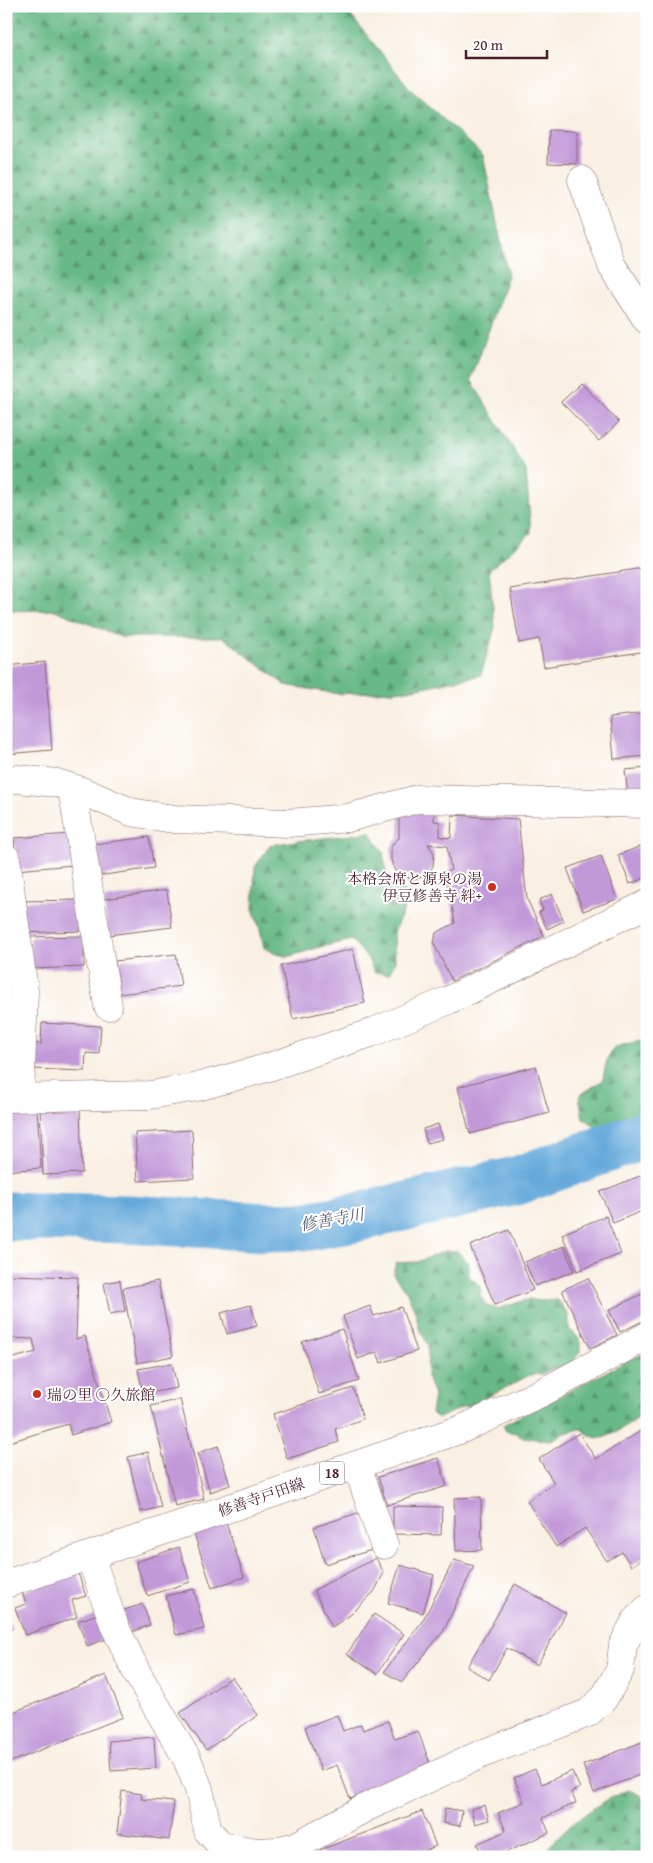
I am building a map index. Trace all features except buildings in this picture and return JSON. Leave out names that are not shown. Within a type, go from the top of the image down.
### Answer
[{"type":"street","points":[[582,180],[612,266],[647,320]]},
{"type":"street","points":[[6,780],[18,779],[57,783],[131,812],[173,819],[280,822],[348,818],[417,799],[647,804]]},
{"type":"street","points":[[72,788],[108,1006]]},
{"type":"street","points":[[6,858],[24,991],[13,1097],[150,1095],[197,1087],[263,1069],[371,1033],[414,1015],[647,904]]},
{"type":"street","name":"修善寺戸田線","points":[[6,1584],[462,1429],[543,1392],[647,1336]]},
{"type":"street","points":[[357,1464],[384,1545]]},
{"type":"street","points":[[90,1556],[115,1627],[137,1673],[187,1759],[199,1789],[208,1831],[222,1846],[256,1852],[275,1851],[296,1846],[368,1808],[479,1755],[588,1713],[604,1698],[620,1670],[623,1645],[636,1620],[647,1609]]},
{"type":"green space","points":[[6,6],[343,6],[412,91],[483,155],[508,276],[471,380],[526,470],[531,533],[489,570],[495,627],[481,675],[408,690],[339,694],[285,685],[223,637],[121,637],[55,610],[6,611]]},
{"type":"green space","points":[[370,832],[383,852],[387,878],[406,892],[403,912],[394,931],[395,962],[389,974],[374,972],[368,959],[352,940],[287,957],[264,948],[253,909],[255,867],[270,845]]},
{"type":"green space","points":[[647,1040],[647,1114],[643,1118],[600,1130],[583,1118],[579,1096],[603,1080],[607,1059],[614,1049],[626,1044]]},
{"type":"green space","points":[[445,1251],[457,1251],[469,1263],[469,1277],[480,1285],[480,1296],[487,1306],[497,1309],[529,1299],[541,1301],[558,1300],[569,1316],[569,1329],[580,1339],[580,1352],[571,1364],[551,1369],[542,1374],[530,1375],[474,1404],[462,1407],[439,1418],[431,1413],[434,1395],[427,1377],[428,1345],[419,1328],[416,1314],[407,1292],[393,1274],[396,1263],[417,1262]]},
{"type":"green space","points":[[647,1352],[647,1411],[619,1430],[602,1438],[596,1438],[581,1429],[565,1433],[551,1440],[524,1438],[516,1433],[506,1431],[503,1425]]},
{"type":"green space","points":[[629,1790],[641,1796],[647,1803],[647,1857],[540,1857],[570,1826],[592,1809]]},
{"type":"waterway","name":"修善寺川","points":[[6,1216],[127,1219],[265,1227],[308,1226],[354,1218],[519,1180],[647,1134]]},
{"type":"place","name":"本格会席と源泉の湯 伊豆修善寺 絆+","points":[[492,887]]},
{"type":"place","name":"瑞の里 ○久旅館","points":[[37,1394]]}]
